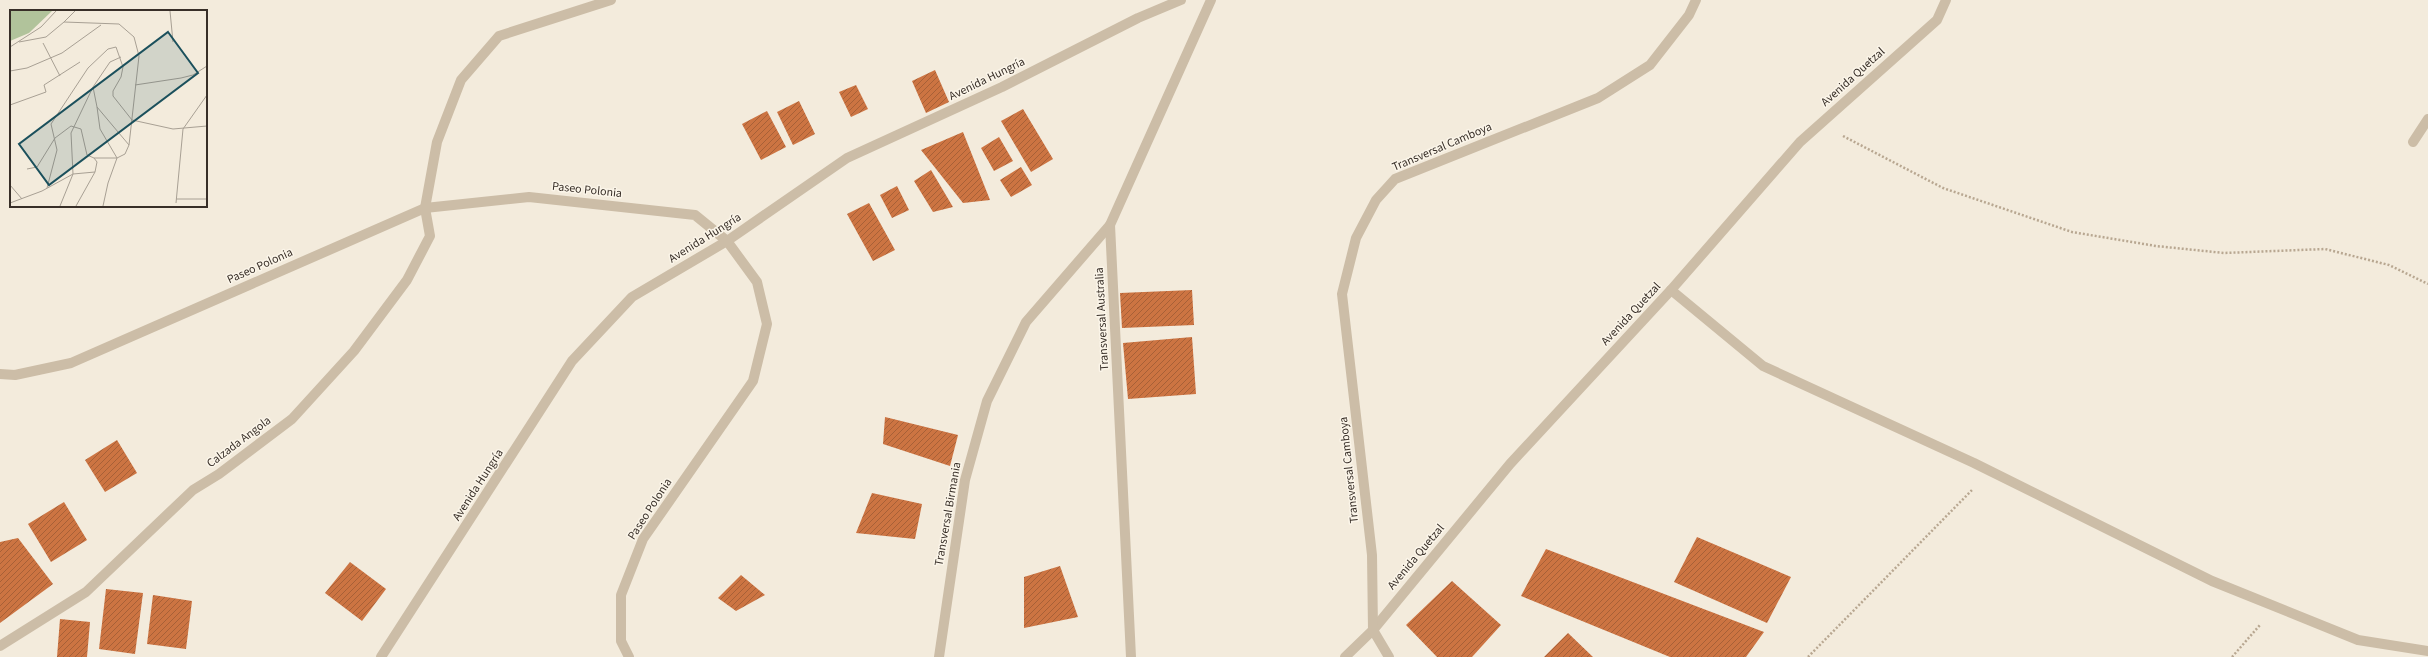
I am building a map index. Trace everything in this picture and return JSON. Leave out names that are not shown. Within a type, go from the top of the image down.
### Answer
[{"type":"street","points":[[425,208],[437,142],[461,80],[500,36],[611,0]]},
{"type":"street","name":"Avenida Hungría","points":[[381,657],[572,361],[632,297],[727,241],[847,158],[1002,87],[1138,18],[1181,0]]},
{"type":"street","name":"Transversal Australia","points":[[1131,657],[1110,226],[1211,0]]},
{"type":"street","name":"Transversal Camboya","points":[[1373,630],[1372,555],[1342,294],[1356,238],[1376,200],[1395,179],[1598,98],[1650,65],[1689,15],[1696,0]]},
{"type":"street","name":"Avenida Quetzal","points":[[1346,657],[1373,630],[1510,464],[1671,290],[1800,142],[1937,20],[1946,0]]},
{"type":"street","points":[[2413,142],[2428,120]]},
{"type":"street","name":"Paseo Polonia","points":[[0,374],[15,375],[71,363],[425,208],[529,197],[695,215],[727,241],[757,282],[767,324],[753,381],[643,539],[621,595],[621,641],[630,657]]},
{"type":"street","name":"Calzada Angola","points":[[0,646],[86,592],[193,490],[219,474],[292,418],[354,351],[407,280],[430,236],[425,208]]},
{"type":"street","name":"Transversal Birmania","points":[[939,657],[965,480],[987,401],[1026,322],[1110,226]]},
{"type":"street","points":[[1671,290],[1764,366],[1991,471],[2212,581],[2358,640],[2428,651]]},
{"type":"street","points":[[1373,630],[1389,657]]},
{"type":"path","points":[[1821,124],[1943,188],[2072,232],[2156,246],[2224,253],[2325,249],[2389,265],[2428,284]]},
{"type":"path","points":[[1808,657],[1991,471]]},
{"type":"path","points":[[2232,657],[2277,607]]},
{"type":"building","points":[[935,70],[949,102],[926,113],[912,81]]},
{"type":"building","points":[[856,85],[868,109],[851,117],[839,92]]},
{"type":"building","points":[[799,101],[815,134],[793,145],[777,112]]},
{"type":"building","points":[[1023,109],[1053,159],[1031,172],[1001,121]]},
{"type":"building","points":[[767,111],[786,147],[761,160],[742,124]]},
{"type":"building","points":[[963,132],[990,200],[963,203],[921,150]]},
{"type":"building","points":[[999,137],[1013,161],[994,171],[981,148]]},
{"type":"building","points":[[1021,167],[1032,185],[1011,197],[1000,180]]},
{"type":"building","points":[[931,170],[953,207],[933,212],[914,181]]},
{"type":"building","points":[[897,186],[909,210],[892,218],[880,195]]},
{"type":"building","points":[[869,203],[895,250],[873,261],[847,214]]},
{"type":"building","points":[[1192,290],[1194,325],[1122,328],[1120,293]]},
{"type":"building","points":[[1192,337],[1196,394],[1128,399],[1123,343]]},
{"type":"building","points":[[885,417],[958,435],[950,466],[883,444]]},
{"type":"building","points":[[117,440],[137,473],[105,492],[85,460]]},
{"type":"building","points":[[872,493],[922,504],[915,539],[856,533]]},
{"type":"building","points":[[64,502],[87,540],[51,562],[28,524]]},
{"type":"building","points":[[1697,537],[1791,577],[1767,623],[1674,582]]},
{"type":"building","points":[[18,538],[53,584],[0,623],[0,542]]},
{"type":"building","points":[[1546,549],[1764,632],[1746,657],[1670,657],[1521,596]]},
{"type":"building","points":[[350,562],[386,589],[362,621],[325,593]]},
{"type":"building","points":[[1060,566],[1078,617],[1024,628],[1024,577]]},
{"type":"building","points":[[741,575],[765,595],[736,611],[718,598]]},
{"type":"building","points":[[1452,581],[1501,625],[1472,657],[1437,657],[1406,625]]},
{"type":"building","points":[[106,589],[143,593],[135,654],[99,649]]},
{"type":"building","points":[[153,595],[192,601],[186,649],[147,644]]},
{"type":"building","points":[[60,619],[90,622],[87,657],[57,657]]},
{"type":"building","points":[[1568,633],[1593,657],[1544,657]]}]
